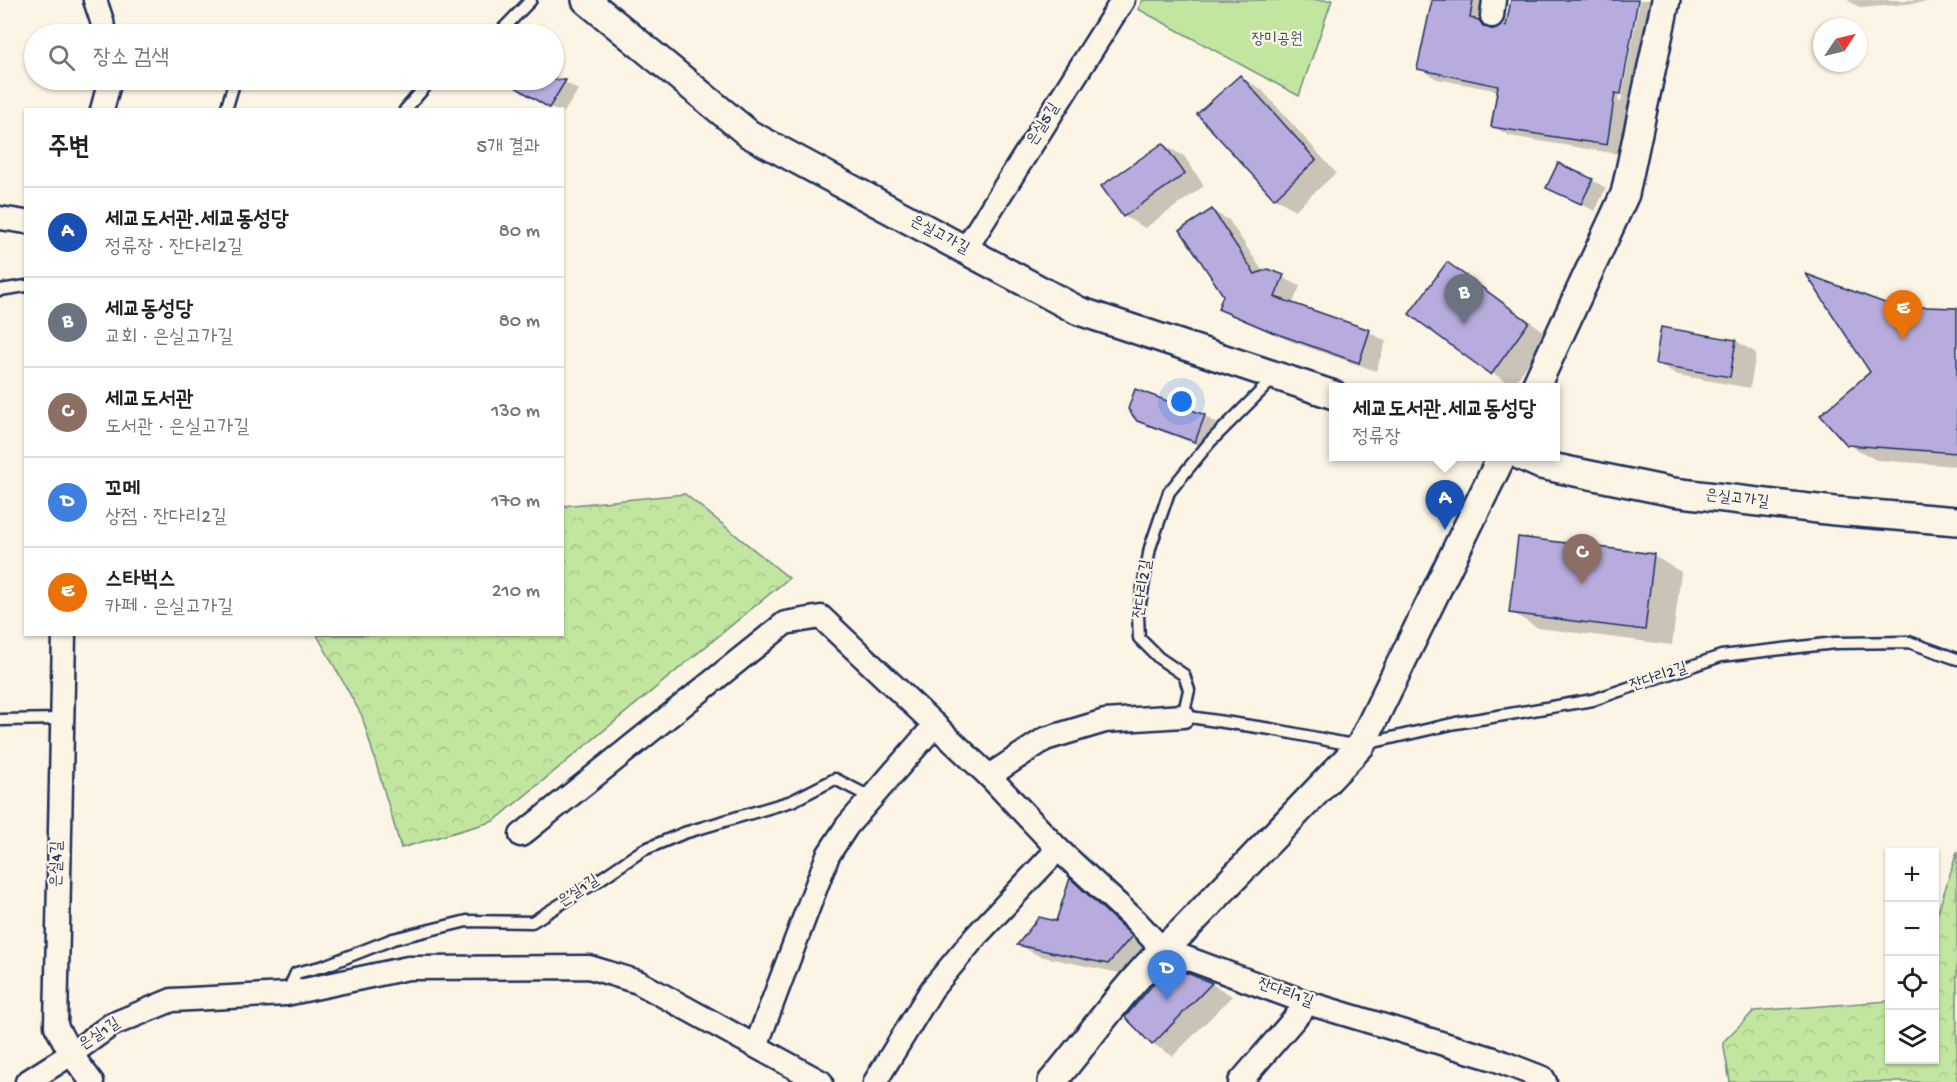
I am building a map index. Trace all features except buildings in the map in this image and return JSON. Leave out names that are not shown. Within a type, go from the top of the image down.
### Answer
[{"type":"street","points":[[96,0],[102,24]]},
{"type":"street","name":"은실고가길","points":[[586,0],[749,134],[1079,311],[1329,393]]},
{"type":"street","name":"은실5길","points":[[965,250],[1123,0]]},
{"type":"street","points":[[1536,383],[1625,194],[1666,0]]},
{"type":"street","points":[[103,108],[107,90]]},
{"type":"street","points":[[0,218],[24,222]]},
{"type":"street","points":[[1052,1082],[1162,949],[1184,930],[1361,745],[1500,461]]},
{"type":"street","name":"은실고가길","points":[[1532,461],[1541,465],[1673,492],[1835,512],[1957,521]]},
{"type":"street","points":[[521,835],[785,623],[821,617],[989,776],[1045,739],[1105,720],[1183,716]]},
{"type":"street","name":"은실4길","points":[[64,636],[56,1026],[71,1054],[92,1082]]},
{"type":"street","points":[[821,1082],[750,1043],[828,855],[847,826],[935,724]]},
{"type":"street","name":"잔다리1길","points":[[989,776],[1058,849],[1136,921],[1162,949],[1308,1003],[1494,1059],[1543,1078],[1545,1082]]},
{"type":"street","points":[[875,1082],[932,988],[976,936],[1058,849]]},
{"type":"street","name":"은실1길","points":[[27,1082],[111,1025],[172,1000],[286,994],[408,968],[589,967],[638,982],[750,1043]]},
{"type":"street","points":[[1240,1082],[1308,1003]]},
{"type":"lane","points":[[508,24],[531,0]]},
{"type":"lane","points":[[227,108],[232,90]]},
{"type":"lane","points":[[407,108],[422,90]]},
{"type":"lane","points":[[0,290],[24,286]]},
{"type":"lane","name":"잔다리2길","points":[[1276,376],[1210,442],[1168,492],[1150,548],[1138,615],[1139,638],[1159,658],[1184,675],[1189,690],[1183,716],[1361,745],[1456,723],[1593,700],[1721,656],[1835,644],[1909,642],[1957,659]]},
{"type":"lane","points":[[0,720],[61,719]]},
{"type":"lane","name":"은실1길","points":[[286,994],[296,973],[324,966],[393,939],[467,921],[532,922],[643,850],[684,833],[792,801],[835,779],[872,798]]},
{"type":"green space","name":"장미공원","points":[[1143,0],[1332,0],[1299,96],[1138,9]]},
{"type":"green space","points":[[685,494],[789,578],[494,821],[401,848],[362,716],[318,636],[564,636],[564,506]]},
{"type":"green space","points":[[1957,852],[1957,1082],[1730,1082],[1723,1042],[1754,1011],[1885,1001],[1885,1064],[1939,1064],[1939,908]]},
{"type":"place","name":"세교동성당","points":[[1464,324]]},
{"type":"place","name":"스타벅스","points":[[1903,340]]},
{"type":"place","name":"세교도서관.세교동성당","points":[[1445,530]]},
{"type":"place","name":"세교도서관","points":[[1582,584]]},
{"type":"place","name":"꼬메","points":[[1167,1000]]}]
